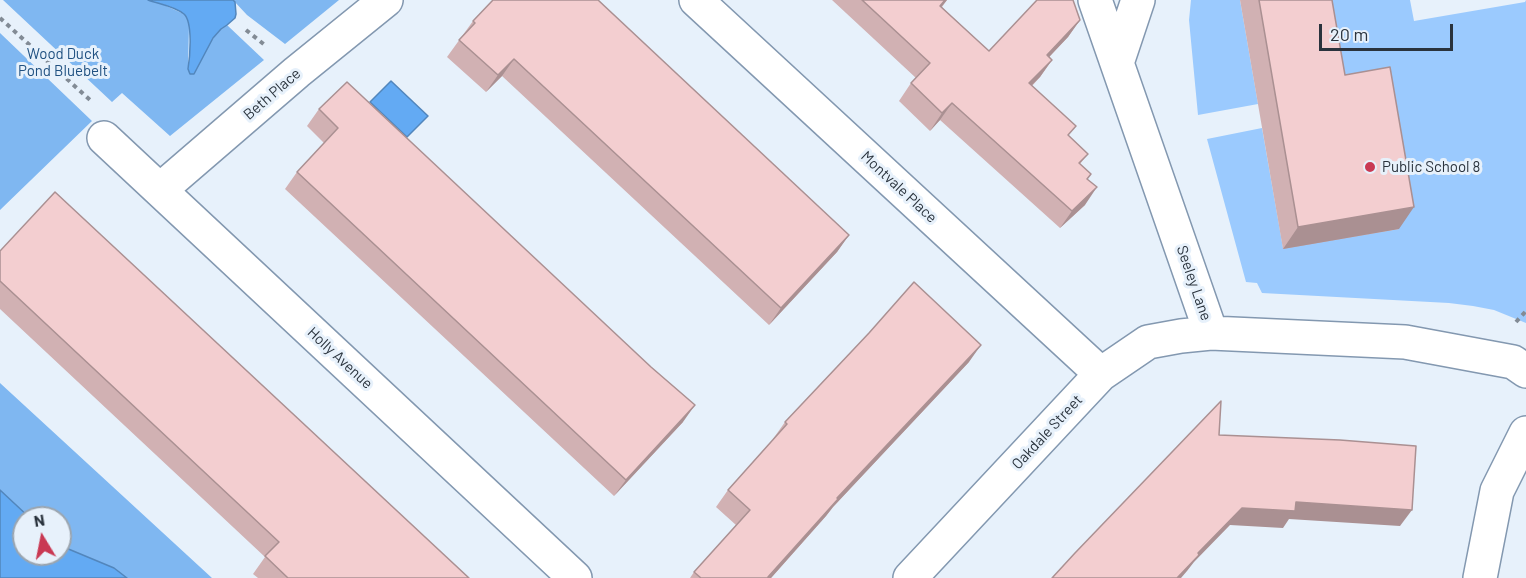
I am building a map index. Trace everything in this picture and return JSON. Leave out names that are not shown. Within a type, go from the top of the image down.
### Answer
[{"type":"street","name":"Beth Place","points":[[160,190],[297,72],[386,0]]},
{"type":"street","name":"Montvale Place","points":[[696,0],[1101,374]]},
{"type":"street","name":"Seeley Lane","points":[[1095,0],[1211,333],[1405,342],[1513,362],[1526,371]]},
{"type":"street","points":[[1117,63],[1138,0]]},
{"type":"street","name":"Holly Avenue","points":[[104,138],[575,578]]},
{"type":"street","name":"Oakdale Street","points":[[910,578],[1101,374],[1148,342],[1211,333]]},
{"type":"street","points":[[1480,578],[1497,491],[1526,433]]},
{"type":"path","points":[[0,18],[93,103]]},
{"type":"path","points":[[246,30],[268,47]]},
{"type":"path","points":[[1515,322],[1526,311]]},
{"type":"shaded area","points":[[3,0],[148,0],[186,15],[189,25],[188,69],[194,73],[216,34],[227,25],[264,60],[170,136],[122,93],[112,102]]},
{"type":"shaded area","points":[[148,0],[233,0],[236,14],[235,18],[213,38],[194,74],[190,74],[188,69],[190,32],[187,18],[176,9]]},
{"type":"shaded area","points":[[233,0],[339,0],[285,44],[247,15]]},
{"type":"shaded area","points":[[1191,0],[1240,0],[1258,104],[1198,115],[1189,20]]},
{"type":"shaded area","name":"Public School 8","points":[[1313,0],[1410,0],[1414,21],[1526,0],[1526,323],[1494,310],[1473,306],[1262,293],[1257,283],[1246,282],[1207,139],[1262,128],[1283,248],[1399,229],[1330,96]]},
{"type":"shaded area","points":[[0,33],[92,121],[0,210]]},
{"type":"shaded area","points":[[391,81],[428,116],[407,137],[370,102]]},
{"type":"shaded area","points":[[0,383],[212,578],[127,578],[114,568],[72,550],[72,506],[17,506],[0,490]]},
{"type":"shaded area","points":[[0,490],[17,506],[12,506],[12,566],[72,566],[72,550],[114,568],[127,578],[0,578]]},
{"type":"building","points":[[493,0],[598,0],[849,235],[781,308],[514,59],[498,75],[459,40]]},
{"type":"building","points":[[862,0],[945,0],[940,6],[989,51],[1037,0],[1073,0],[1080,20],[1047,55],[1052,60],[1029,83],[1076,126],[1068,135],[1088,154],[1079,163],[1091,174],[1087,179],[1097,187],[1072,211],[952,103],[942,113],[911,83],[930,63]]},
{"type":"building","points":[[1259,0],[1332,0],[1345,75],[1390,67],[1414,207],[1298,227]]},
{"type":"building","points":[[347,82],[651,367],[695,405],[626,480],[297,172],[338,128],[319,109]]},
{"type":"building","points":[[55,192],[469,578],[288,578],[265,556],[279,542],[0,281],[0,251]]},
{"type":"building","points":[[914,282],[981,345],[837,498],[769,578],[701,578],[694,572],[750,510],[728,490],[787,424],[785,422]]},
{"type":"building","points":[[1221,401],[1219,435],[1416,446],[1412,510],[1296,502],[1295,511],[1242,508],[1177,578],[1052,578],[1075,553]]},
{"type":"place","name":"Public School 8","points":[[1370,167]]},
{"type":"park label","name":"Wood Duck Pond Bluebelt","points":[[63,62]]}]
